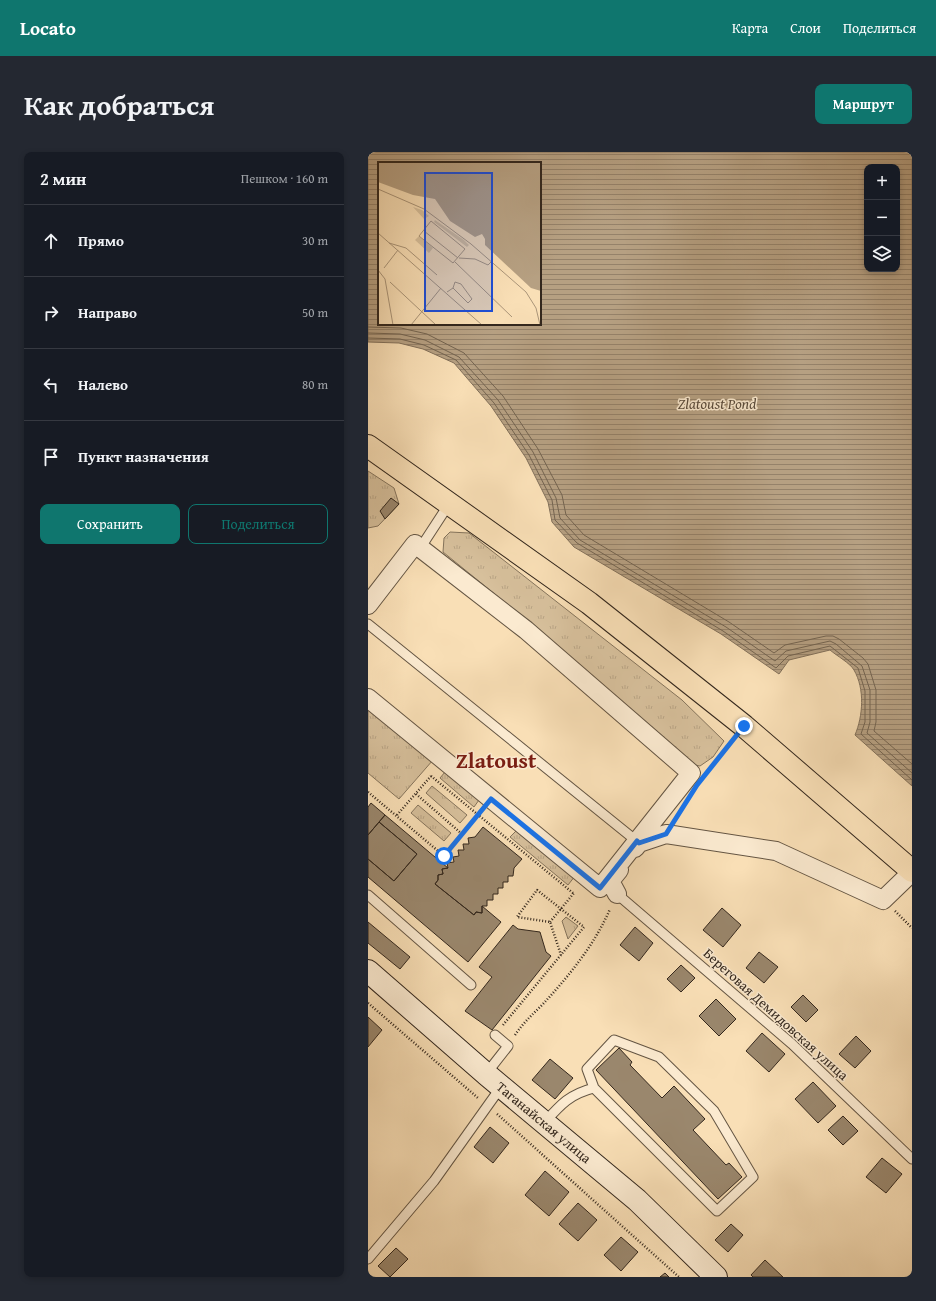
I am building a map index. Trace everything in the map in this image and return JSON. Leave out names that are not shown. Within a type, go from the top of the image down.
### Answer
[{"type":"main road","points":[[368,446],[589,603],[744,726],[912,872]]},
{"type":"main road","name":"Таганайская улица","points":[[368,971],[493,1080],[637,1200],[716,1277]]},
{"type":"street","points":[[368,604],[415,544],[526,630],[691,773],[610,881],[617,894]]},
{"type":"street","points":[[368,698],[600,888],[638,842],[666,834],[776,851],[883,900],[912,872]]},
{"type":"lane","points":[[368,615],[420,548],[450,503]]},
{"type":"lane","points":[[368,624],[638,842]]},
{"type":"lane","name":"Береговая Демидовская улица","points":[[617,894],[792,1044],[912,1159]]},
{"type":"lane","points":[[368,895],[471,985]]},
{"type":"lane","points":[[368,1259],[434,1180],[488,1106],[493,1080],[508,1046],[495,1035]]},
{"type":"lane","points":[[614,1040],[659,1058],[714,1111],[753,1177],[717,1211],[594,1088],[587,1069],[614,1040]]},
{"type":"lane","points":[[544,1123],[558,1107],[577,1092],[594,1088]]},
{"type":"path","points":[[705,774],[744,726]]},
{"type":"path","points":[[397,815],[445,761]]},
{"type":"path","points":[[431,776],[573,893]]},
{"type":"path","points":[[368,792],[444,856],[491,799]]},
{"type":"path","points":[[416,794],[462,834]]},
{"type":"path","points":[[550,922],[586,876]]},
{"type":"path","points":[[495,1035],[584,927],[537,890],[516,917],[550,922]]},
{"type":"path","points":[[508,1046],[522,1025],[565,978],[601,930],[617,894]]},
{"type":"path","points":[[883,900],[912,928]]},
{"type":"path","points":[[550,922],[561,955]]},
{"type":"path","points":[[368,1003],[488,1106],[679,1277]]},
{"type":"green space","points":[[368,471],[394,488],[399,504],[378,526],[368,528]]},
{"type":"green space","points":[[450,532],[469,533],[682,700],[724,741],[713,757],[700,766],[690,764],[518,613],[443,552],[444,538]]},
{"type":"green space","points":[[368,706],[433,760],[399,799],[368,773]]},
{"type":"green space","points":[[445,772],[479,800],[474,807],[440,778]]},
{"type":"green space","points":[[432,786],[467,815],[460,823],[426,793]]},
{"type":"green space","points":[[418,805],[451,833],[444,841],[411,813]]},
{"type":"green space","points":[[517,830],[575,876],[568,885],[510,837]]},
{"type":"green space","points":[[566,917],[578,926],[568,939],[562,921]]},
{"type":"water","name":"Zlatoust Pond","points":[[368,152],[912,152],[912,786],[855,735],[860,720],[862,702],[858,677],[852,667],[830,650],[789,660],[779,674],[721,634],[574,547],[552,522],[548,502],[526,458],[491,406],[454,363],[423,349],[399,343],[368,342]]},
{"type":"building","points":[[391,498],[399,504],[385,519],[380,511]]},
{"type":"building","points":[[371,803],[385,815],[368,835],[368,807]]},
{"type":"building","points":[[385,815],[448,868],[442,869],[443,874],[438,875],[438,880],[435,884],[474,915],[476,912],[482,913],[482,906],[501,922],[468,962],[368,877],[368,859],[394,881],[417,854],[379,822]]},
{"type":"building","points":[[379,822],[417,854],[394,881],[368,859],[368,835]]},
{"type":"building","points":[[483,827],[522,859],[514,868],[513,876],[508,876],[508,882],[503,882],[503,888],[498,888],[498,894],[493,894],[493,900],[487,900],[487,906],[482,906],[482,913],[476,912],[474,915],[435,884],[438,880],[438,875],[443,874],[442,869],[448,868],[447,863],[454,862],[453,857],[459,856],[458,850],[464,850],[463,844],[469,844],[468,838],[475,837]]},
{"type":"building","points":[[722,908],[741,925],[723,947],[703,930]]},
{"type":"building","points":[[368,922],[410,957],[400,969],[368,943]]},
{"type":"building","points":[[513,925],[518,929],[540,932],[546,952],[551,956],[492,1030],[465,1011],[492,977],[479,967]]},
{"type":"building","points":[[635,927],[653,943],[639,961],[620,945]]},
{"type":"building","points":[[759,952],[778,967],[764,983],[746,968]]},
{"type":"building","points":[[681,965],[695,978],[681,992],[667,979]]},
{"type":"building","points":[[803,995],[818,1010],[806,1022],[791,1007]]},
{"type":"building","points":[[716,999],[736,1019],[719,1036],[699,1016]]},
{"type":"building","points":[[368,1017],[382,1030],[368,1047]]},
{"type":"building","points":[[762,1033],[785,1054],[769,1072],[746,1051]]},
{"type":"building","points":[[856,1036],[871,1051],[855,1068],[839,1054]]},
{"type":"building","points":[[619,1048],[632,1062],[630,1065],[662,1098],[674,1086],[705,1119],[693,1130],[726,1165],[729,1163],[742,1177],[718,1199],[596,1070]]},
{"type":"building","points":[[550,1059],[573,1078],[555,1099],[532,1080]]},
{"type":"building","points":[[813,1082],[836,1106],[818,1123],[795,1099]]},
{"type":"building","points":[[843,1116],[858,1131],[843,1145],[828,1130]]},
{"type":"building","points":[[490,1127],[509,1143],[493,1163],[474,1147]]},
{"type":"building","points":[[882,1158],[902,1174],[886,1193],[866,1177]]},
{"type":"building","points":[[545,1171],[569,1192],[549,1216],[525,1195]]},
{"type":"building","points":[[578,1203],[597,1220],[578,1241],[559,1224]]},
{"type":"building","points":[[731,1224],[743,1235],[728,1252],[715,1240]]},
{"type":"building","points":[[621,1237],[638,1252],[621,1271],[604,1255]]},
{"type":"building","points":[[396,1248],[408,1259],[390,1277],[378,1266]]},
{"type":"building","points":[[765,1260],[783,1277],[753,1277],[751,1275]]},
{"type":"building","points":[[665,1273],[669,1277],[660,1277]]},
{"type":"district","name":"Zlatoust","points":[[496,760]]},
{"type":"route","points":[[444,856],[491,799],[600,888],[637,841],[639,843],[666,834],[697,785],[744,726]]}]
